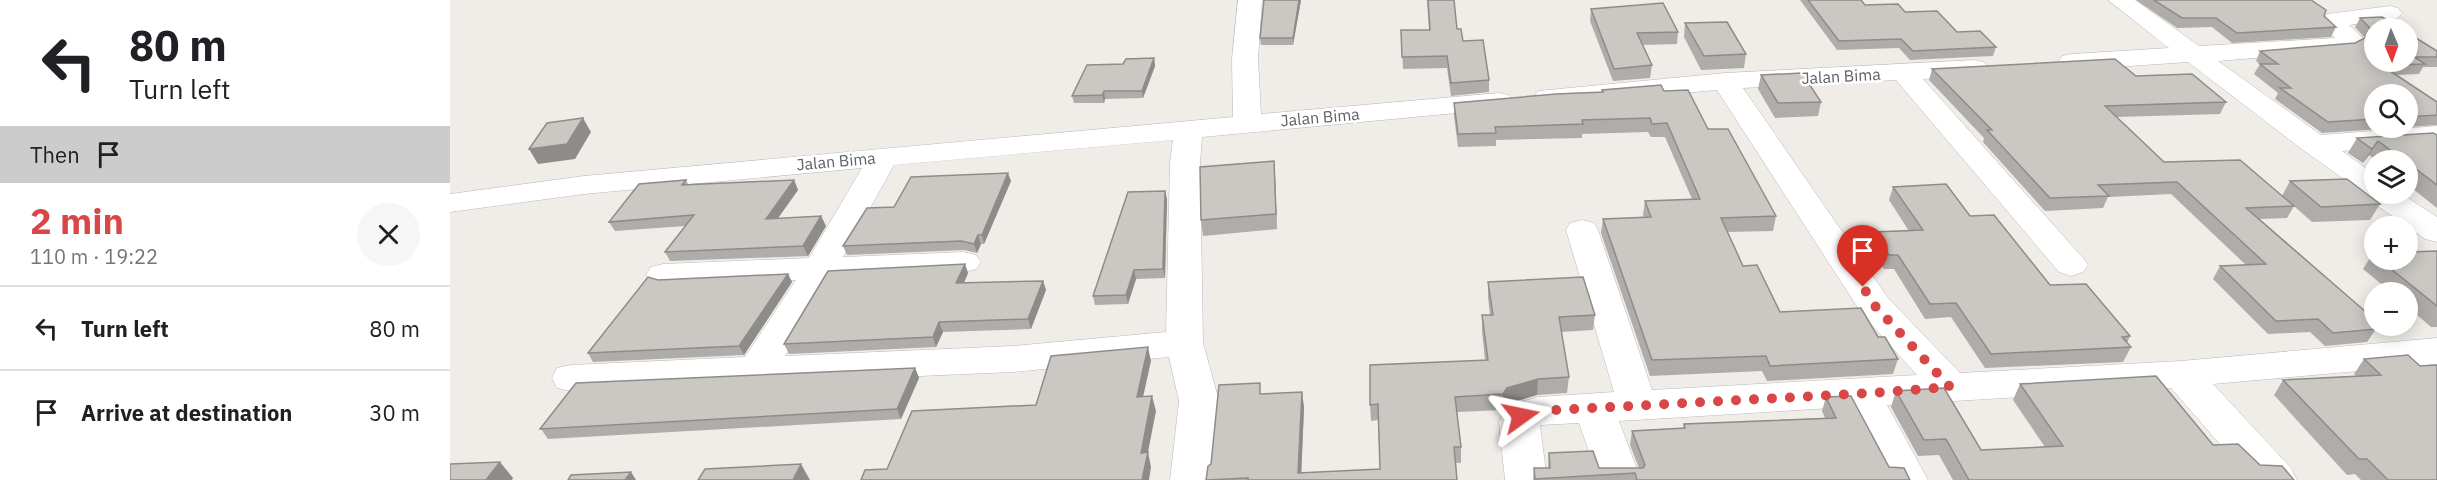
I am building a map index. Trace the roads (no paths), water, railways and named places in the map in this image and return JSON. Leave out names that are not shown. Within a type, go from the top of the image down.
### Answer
[{"type":"street","points":[[1247,123],[1245,59],[1250,0]]},
{"type":"street","points":[[2120,0],[2364,181]]},
{"type":"street","points":[[2043,64],[2345,45],[2350,42],[2351,38],[2333,24],[2336,19],[2390,13]]},
{"type":"street","name":"Jalan Bima","points":[[450,203],[584,185],[1189,128],[1725,81],[1996,67]]},
{"type":"street","points":[[1904,73],[2071,265]]},
{"type":"street","points":[[1725,81],[1875,306],[1950,387]]},
{"type":"street","points":[[1189,128],[1185,163],[1184,343],[1199,401],[1191,480]]},
{"type":"street","points":[[2313,144],[2437,135]]},
{"type":"street","points":[[755,371],[789,321],[884,157]]},
{"type":"street","points":[[2396,204],[2437,232]]},
{"type":"street","points":[[1582,230],[1637,405]]},
{"type":"street","points":[[663,275],[964,262]]},
{"type":"street","points":[[571,378],[1012,359],[1184,343]]},
{"type":"street","points":[[1526,480],[1519,426],[1521,416],[1538,411],[2181,374],[2437,351]]},
{"type":"street","points":[[2181,374],[2276,480]]},
{"type":"street","points":[[1861,393],[1907,480]]},
{"type":"street","points":[[1594,408],[1620,480]]}]
